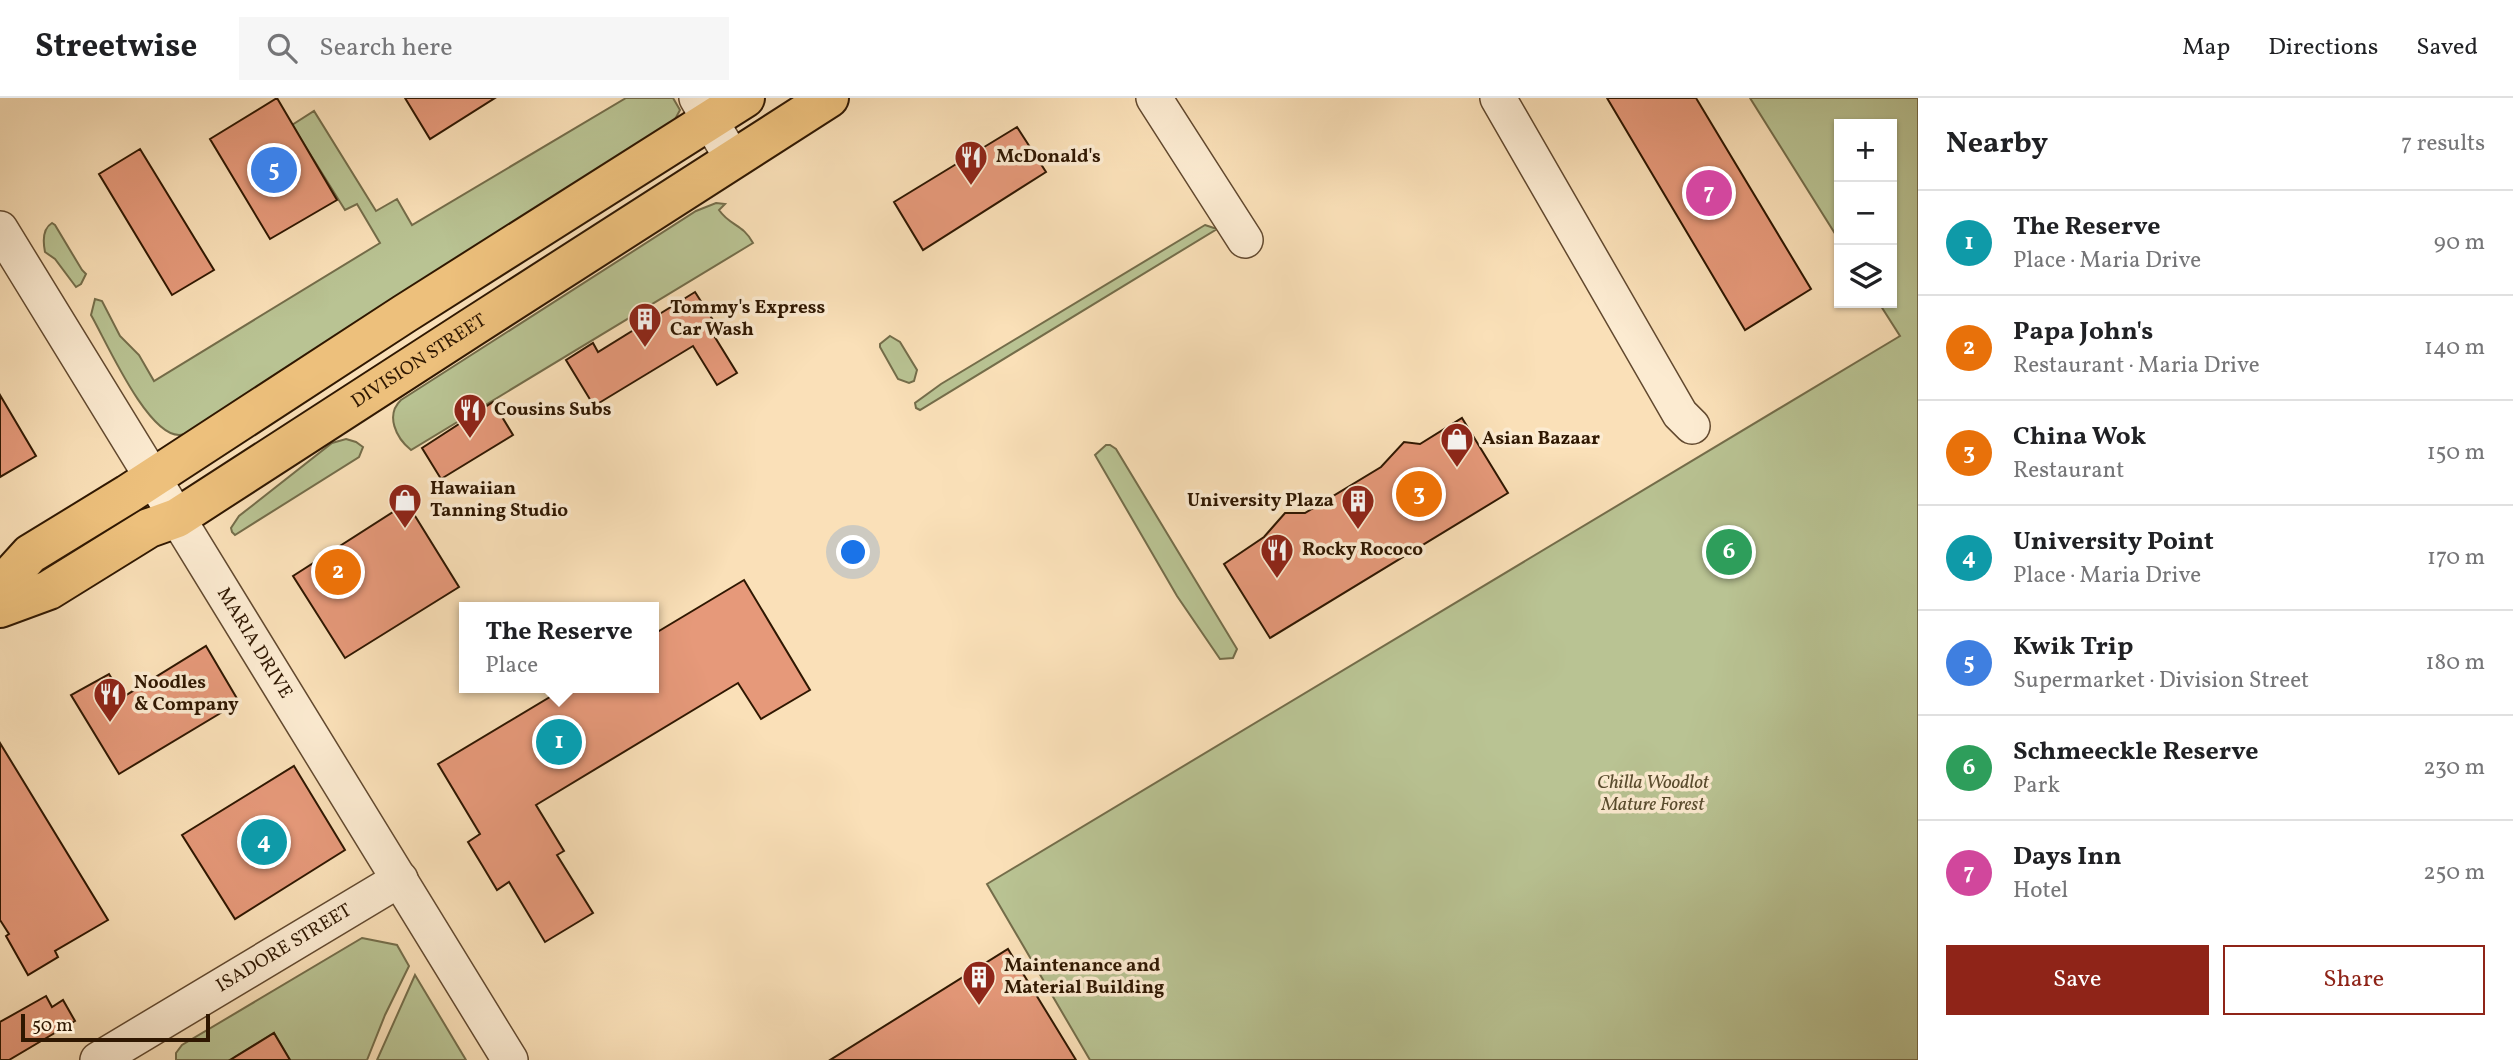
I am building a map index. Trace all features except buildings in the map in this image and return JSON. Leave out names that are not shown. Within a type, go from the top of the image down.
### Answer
[{"type":"main road","points":[[0,587],[30,554],[404,314],[704,109],[745,98]]},
{"type":"main road","name":"DIVISION STREET","points":[[0,608],[50,590],[149,528],[177,518],[829,98]]},
{"type":"street","points":[[1154,98],[1245,240]]},
{"type":"street","points":[[1498,98],[1680,414],[1692,426]]},
{"type":"street","points":[[704,109],[732,158]]},
{"type":"street","name":"MARIA DRIVE","points":[[0,229],[510,1060]]},
{"type":"street","name":"ISADORE STREET","points":[[98,1060],[400,879]]},
{"type":"green space","points":[[626,98],[673,98],[680,110],[673,123],[187,433],[179,435],[167,431],[154,420],[129,385],[91,315],[95,299],[102,301],[120,336],[139,355],[154,381],[380,243],[357,204],[345,210],[292,125],[314,111],[376,211],[397,199],[412,225]]},
{"type":"green space","name":"Chilla Woodlot Mature Forest","points":[[1750,98],[1918,98],[1918,1060],[1090,1060],[987,884],[1900,336],[1882,308],[1897,308],[1897,119],[1834,119],[1834,232]]},
{"type":"green space","points":[[716,203],[725,204],[719,210],[745,232],[753,243],[411,450],[401,439],[393,419],[396,406],[401,400],[696,211]]},
{"type":"green space","points":[[52,223],[86,274],[81,284],[76,287],[55,259],[45,252],[45,232]]},
{"type":"green space","points":[[1205,225],[1217,229],[920,410],[916,408],[915,403],[941,384]]},
{"type":"green space","points":[[890,336],[900,342],[917,370],[914,381],[909,383],[898,379],[880,347]]},
{"type":"green space","points":[[346,439],[363,447],[359,457],[235,535],[232,532],[231,528],[239,516],[332,443]]},
{"type":"green space","points":[[1106,445],[1116,449],[1237,649],[1233,658],[1220,659],[1177,596],[1095,455]]},
{"type":"green space","points":[[362,938],[397,945],[409,966],[367,1060],[290,1060],[274,1033],[235,1057],[236,1060],[176,1060],[176,1053],[182,1045]]},
{"type":"green space","points":[[415,975],[466,1060],[377,1060]]},
{"type":"place","name":"Kwik Trip","points":[[274,170]]},
{"type":"place","name":"McDonald's","points":[[971,187]]},
{"type":"place","name":"Days Inn","points":[[1709,193]]},
{"type":"place","name":"Tommy's Express Car Wash","points":[[645,349]]},
{"type":"place","name":"Cousins Subs","points":[[470,440]]},
{"type":"place","name":"Asian Bazaar","points":[[1457,469]]},
{"type":"place","name":"China Wok","points":[[1419,494]]},
{"type":"place","name":"Hawaiian Tanning Studio","points":[[405,530]]},
{"type":"place","name":"University Plaza","points":[[1358,531]]},
{"type":"place","name":"Schmeeckle Reserve","points":[[1729,552]]},
{"type":"place","name":"Papa John's","points":[[338,572]]},
{"type":"place","name":"Rocky Rococo","points":[[1277,580]]},
{"type":"place","name":"Noodles & Company","points":[[110,724]]},
{"type":"place","name":"The Reserve","points":[[559,742]]},
{"type":"place","name":"University Point","points":[[264,842]]},
{"type":"place","name":"Maintenance and Material Building","points":[[979,1007]]}]
